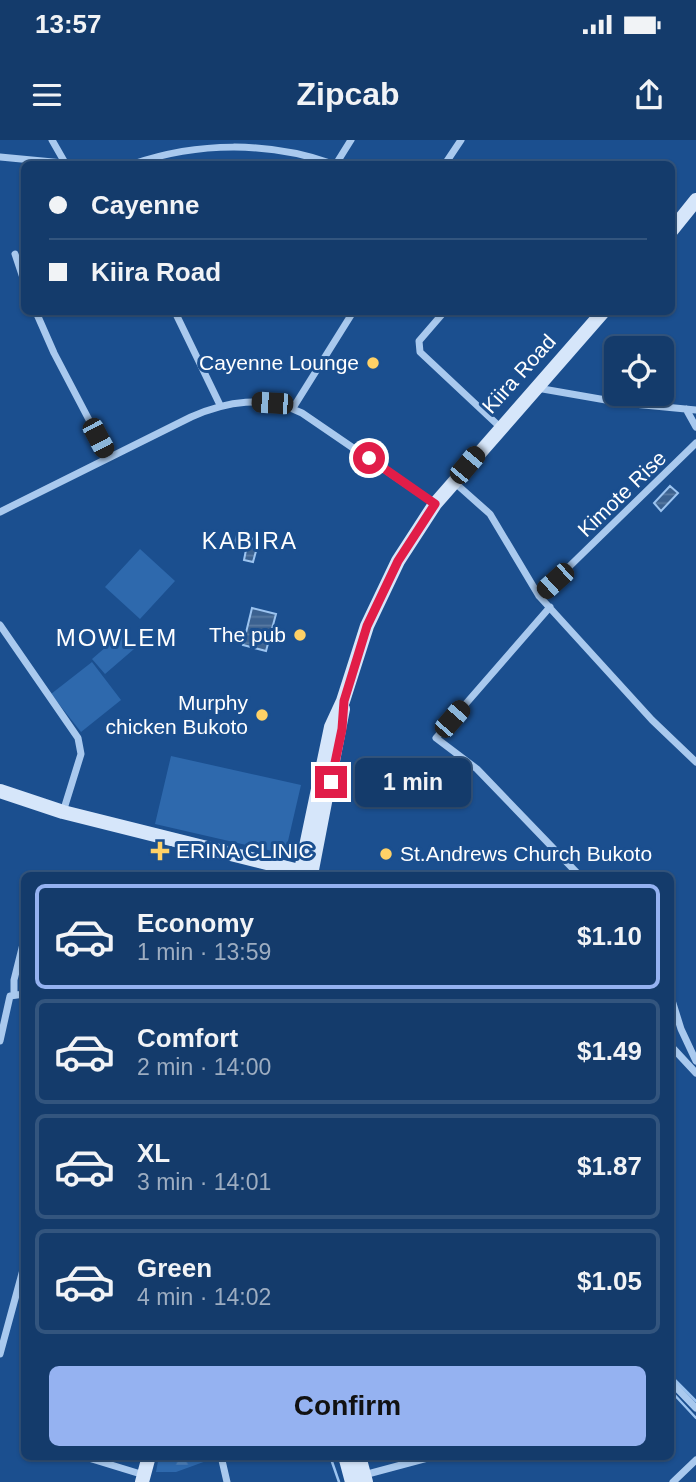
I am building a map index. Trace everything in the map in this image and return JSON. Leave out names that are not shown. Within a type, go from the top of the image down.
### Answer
[{"type":"main road","points":[[675,226],[696,200]]},
{"type":"main road","name":"Kiira Road","points":[[439,499],[600,315]]},
{"type":"main road","points":[[306,872],[331,727],[344,701],[379,597],[417,528],[439,499]]},
{"type":"main road","points":[[0,791],[63,812],[298,872]]},
{"type":"main road","points":[[143,1478],[148,1460]]},
{"type":"main road","points":[[348,1460],[361,1480]]},
{"type":"main road","points":[[359,1460],[361,1480]]},
{"type":"street","points":[[52,140],[63,161]]},
{"type":"street","points":[[247,140],[248,149]]},
{"type":"street","points":[[336,161],[351,140]]},
{"type":"street","points":[[447,161],[461,140]]},
{"type":"street","points":[[144,161],[185,150],[248,149],[292,151],[324,161]]},
{"type":"street","points":[[0,157],[51,161]]},
{"type":"street","points":[[15,254],[21,272]]},
{"type":"street","points":[[37,315],[54,353],[109,458]]},
{"type":"street","points":[[176,315],[220,405]]},
{"type":"street","points":[[292,408],[351,315]]},
{"type":"street","points":[[441,315],[419,341],[420,352],[498,430]]},
{"type":"street","points":[[536,387],[623,403],[696,410]]},
{"type":"street","points":[[0,512],[220,405],[257,402],[292,408],[439,499]]},
{"type":"street","points":[[687,409],[696,428]]},
{"type":"street","name":"Kimote Rise","points":[[539,596],[696,443]]},
{"type":"street","points":[[454,482],[490,514],[539,596],[652,720],[696,762]]},
{"type":"street","points":[[550,607],[436,737],[477,769],[576,872]]},
{"type":"street","points":[[0,625],[78,738],[81,754],[63,812]]},
{"type":"street","points":[[14,993],[14,980],[21,952]]},
{"type":"street","points":[[0,1041],[9,997],[14,993],[21,994]]},
{"type":"street","points":[[674,1007],[696,1061]]},
{"type":"street","points":[[674,1049],[696,1073]]},
{"type":"street","points":[[0,1354],[21,1278]]},
{"type":"street","points":[[0,1321],[9,1324]]},
{"type":"street","points":[[674,1385],[696,1408]]},
{"type":"street","points":[[93,1460],[143,1478]]},
{"type":"street","points":[[222,1460],[227,1482]]},
{"type":"street","points":[[361,1480],[423,1460]]},
{"type":"street","points":[[673,1482],[696,1460]]},
{"type":"green space","points":[[140,549],[175,581],[140,619],[105,587]]},
{"type":"green space","points":[[121,634],[134,649],[105,674],[92,659]]},
{"type":"green space","points":[[92,662],[121,700],[81,732],[51,694]]},
{"type":"green space","points":[[171,756],[301,785],[285,854],[155,824]]},
{"type":"green space","points":[[158,1460],[209,1460],[176,1472],[156,1472]]},
{"type":"shaded area","points":[[670,486],[678,493],[661,511],[654,503]]},
{"type":"shaded area","points":[[237,535],[259,540],[253,562],[244,560],[246,550],[234,547]]},
{"type":"shaded area","points":[[252,608],[276,614],[266,651],[243,645]]},
{"type":"waterway","points":[[674,1379],[696,1401]]},
{"type":"waterway","points":[[674,1394],[696,1418]]},
{"type":"waterway","points":[[331,1460],[339,1482]]},
{"type":"place","name":"Cayenne Lounge","points":[[373,363]]},
{"type":"place","name":"The pub","points":[[300,635]]},
{"type":"place","name":"Murphy chicken Bukoto","points":[[262,715]]},
{"type":"place","name":"ERINA CLINIC","points":[[160,851]]},
{"type":"place","name":"St.Andrews Church Bukoto","points":[[386,854]]},
{"type":"district","name":"KABIRA","points":[[250,541]]},
{"type":"district","name":"MOWLEM","points":[[117,638]]},
{"type":"route","points":[[331,782],[342,729],[344,701],[367,626],[398,561],[435,504],[369,458]]}]
